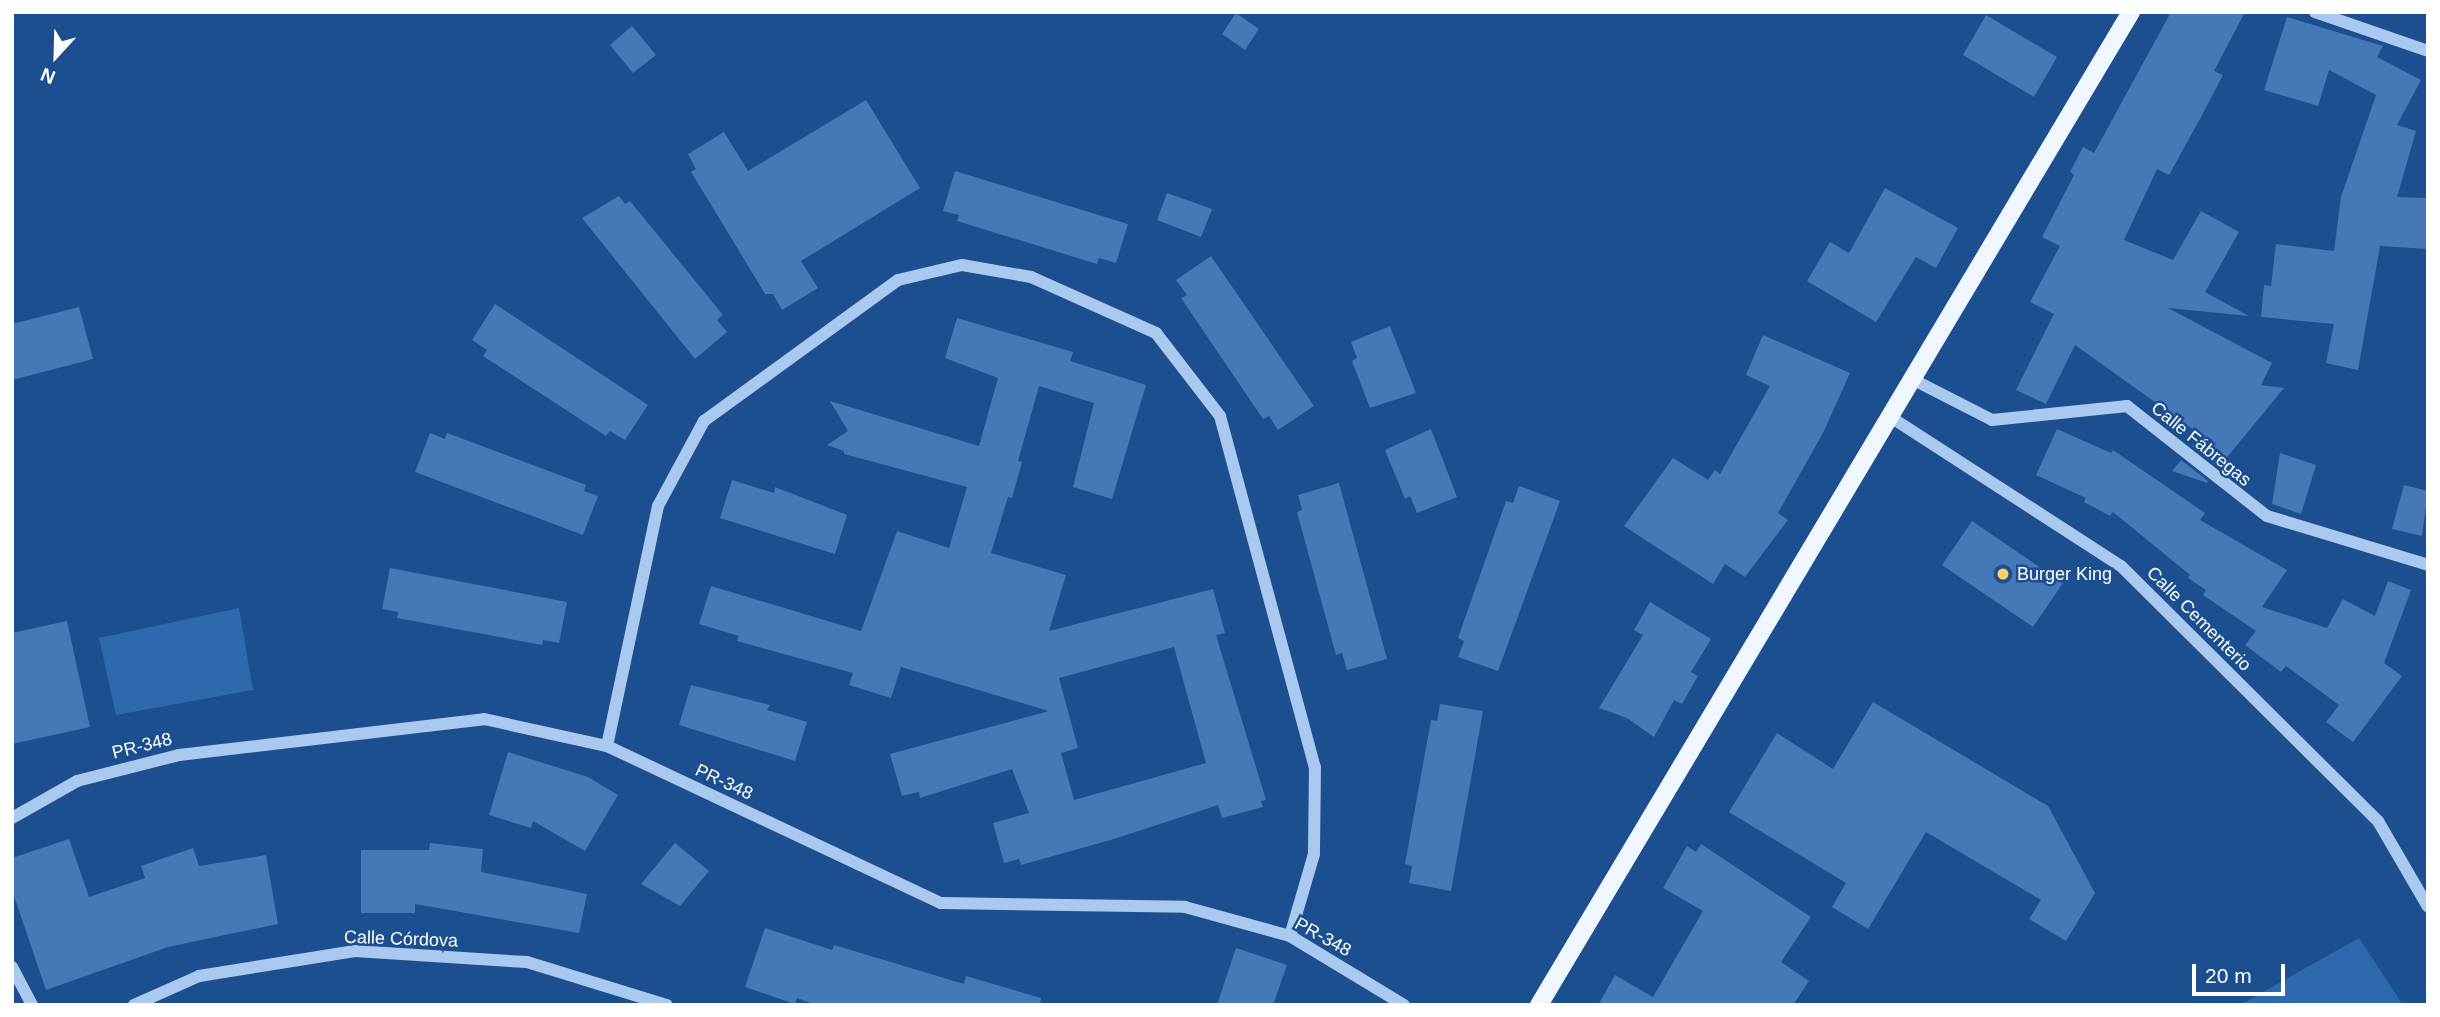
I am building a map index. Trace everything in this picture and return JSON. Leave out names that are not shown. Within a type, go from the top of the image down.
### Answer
[{"type":"main road","points":[[1539,1005],[2131,12]]},
{"type":"street","points":[[2315,12],[2428,51]]},
{"type":"street","points":[[607,746],[658,506],[705,421],[898,279],[962,265],[1031,277],[1156,333],[1220,416],[1315,767],[1314,854],[1290,936]]},
{"type":"street","name":"Calle Fábregas","points":[[1912,379],[1992,420],[2127,407],[2267,516],[2428,565]]},
{"type":"street","name":"Calle Cementerio","points":[[1889,416],[2121,566],[2378,821],[2428,906]]},
{"type":"street","name":"PR-348","points":[[12,818],[77,781],[206,751],[484,719],[607,746],[941,903],[1185,907],[1290,936],[1404,1005]]},
{"type":"street","name":"Calle Córdova","points":[[134,1005],[199,976],[355,951],[527,962],[667,1005]]},
{"type":"street","points":[[12,967],[32,1005]]},
{"type":"shaded area","points":[[239,608],[253,690],[116,715],[99,638]]},
{"type":"shaded area","points":[[2359,938],[2403,1005],[2240,1005]]},
{"type":"building","points":[[2171,12],[2245,12],[2214,71],[2223,75],[2201,117],[2169,175],[2157,169],[2124,240],[2173,260],[2201,211],[2239,232],[2205,292],[2249,316],[2168,308],[2272,363],[2261,385],[2284,388],[2219,467],[2192,446],[2201,435],[2075,345],[2046,404],[2016,390],[2054,314],[2030,302],[2060,246],[2042,237],[2074,175],[2070,172],[2083,147],[2094,153]]},
{"type":"building","points":[[1236,13],[1259,29],[1245,50],[1222,34]]},
{"type":"building","points":[[1986,15],[2057,57],[2034,97],[1963,55]]},
{"type":"building","points":[[2287,17],[2383,46],[2377,57],[2421,80],[2397,125],[2416,131],[2397,197],[2428,198],[2428,249],[2380,246],[2358,370],[2326,363],[2334,324],[2261,317],[2264,285],[2271,286],[2276,244],[2334,251],[2341,197],[2376,95],[2329,70],[2318,106],[2264,90]]},
{"type":"building","points":[[632,26],[656,55],[633,73],[610,45]]},
{"type":"building","points":[[866,100],[920,188],[801,261],[818,288],[782,310],[773,294],[765,294],[691,172],[696,169],[688,154],[724,132],[748,171]]},
{"type":"building","points":[[955,171],[1128,224],[1116,263],[1099,258],[1097,264],[957,221],[959,215],[943,211]]},
{"type":"building","points":[[1885,188],[1958,228],[1936,268],[1916,257],[1876,322],[1807,281],[1830,242],[1849,253]]},
{"type":"building","points":[[1167,193],[1212,209],[1201,237],[1157,220]]},
{"type":"building","points":[[619,196],[625,204],[630,201],[723,315],[717,320],[727,332],[695,359],[582,218]]},
{"type":"building","points":[[1211,256],[1314,406],[1278,430],[1269,416],[1263,419],[1181,298],[1187,295],[1176,280]]},
{"type":"building","points":[[495,304],[648,405],[625,440],[610,431],[606,436],[483,356],[487,350],[472,340]]},
{"type":"building","points":[[79,307],[93,359],[12,380],[12,324]]},
{"type":"building","points":[[957,318],[1073,352],[1070,361],[1146,385],[1112,499],[1073,487],[1094,403],[1039,386],[1018,461],[1022,462],[1012,498],[1008,497],[991,553],[1066,575],[1049,631],[1213,589],[1225,633],[1216,635],[1266,800],[1261,801],[1263,807],[1222,818],[1218,805],[1114,839],[1021,865],[1019,859],[1004,863],[993,823],[1029,813],[1012,769],[920,798],[919,792],[902,796],[890,754],[1049,711],[901,667],[891,698],[849,685],[853,673],[737,641],[739,636],[699,624],[711,586],[861,631],[897,531],[949,548],[967,487],[844,454],[844,451],[827,445],[848,431],[830,401],[979,446],[998,378],[945,358]],"holes":[[[1174,647],[1206,763],[1074,800],[1061,753],[1078,748],[1059,678]]]},
{"type":"building","points":[[1390,326],[1416,393],[1370,408],[1352,361],[1357,358],[1351,342]]},
{"type":"building","points":[[1763,335],[1850,373],[1823,433],[1778,513],[1788,520],[1745,577],[1725,564],[1713,584],[1624,526],[1673,458],[1708,480],[1715,470],[1720,474],[1770,386],[1746,375]]},
{"type":"building","points":[[1431,429],[1457,497],[1417,513],[1410,496],[1405,499],[1385,450]]},
{"type":"building","points":[[2057,429],[2111,453],[2113,450],[2205,513],[2200,520],[2287,570],[2262,607],[2327,628],[2343,599],[2375,616],[2388,581],[2411,590],[2384,663],[2402,676],[2353,742],[2326,722],[2339,705],[2286,666],[2281,672],[2245,645],[2256,631],[2203,595],[2206,590],[2188,578],[2190,575],[2113,512],[2110,516],[2084,502],[2086,498],[2036,475]]},
{"type":"building","points":[[430,433],[445,439],[447,433],[586,485],[584,491],[598,496],[583,535],[415,472]]},
{"type":"building","points":[[2280,453],[2316,465],[2301,514],[2272,504]]},
{"type":"building","points":[[2181,460],[2208,481],[2207,483],[2172,471]]},
{"type":"building","points":[[732,480],[774,493],[775,487],[847,515],[835,554],[720,518]]},
{"type":"building","points":[[1339,483],[1387,659],[1347,670],[1342,653],[1336,655],[1297,512],[1302,510],[1298,495]]},
{"type":"building","points":[[2404,485],[2428,491],[2422,536],[2392,529]]},
{"type":"building","points":[[1519,486],[1560,501],[1498,671],[1458,657],[1464,641],[1458,638],[1506,501],[1513,503]]},
{"type":"building","name":"Burger King","points":[[1972,521],[2063,583],[2033,627],[1942,565]]},
{"type":"building","points":[[390,568],[567,602],[559,643],[543,640],[542,645],[397,618],[398,612],[382,609]]},
{"type":"building","points":[[1650,602],[1711,639],[1691,672],[1698,676],[1682,704],[1674,700],[1654,737],[1627,718],[1599,708],[1643,635],[1634,630]]},
{"type":"building","points":[[67,621],[90,727],[12,744],[12,633]]},
{"type":"building","points":[[691,685],[770,705],[767,710],[807,722],[795,761],[679,725]]},
{"type":"building","points":[[1873,702],[2048,806],[2095,893],[2066,941],[2029,919],[2041,900],[1926,832],[1868,929],[1832,907],[1846,883],[1729,812],[1777,733],[1833,769]]},
{"type":"building","points":[[1440,704],[1483,711],[1451,891],[1409,883],[1412,866],[1405,864],[1431,720],[1437,721]]},
{"type":"building","points":[[508,752],[588,777],[618,795],[585,851],[533,821],[531,828],[489,815]]},
{"type":"building","points":[[69,839],[89,897],[145,878],[141,866],[193,848],[199,866],[266,855],[278,924],[168,947],[46,990],[12,890],[12,858]]},
{"type":"building","points":[[430,843],[483,849],[481,872],[587,894],[579,933],[415,904],[415,913],[361,913],[361,850],[429,850]]},
{"type":"building","points":[[675,843],[709,871],[680,906],[641,884]]},
{"type":"building","points":[[1701,844],[1811,917],[1781,962],[1809,981],[1793,1005],[1598,1005],[1615,975],[1653,997],[1703,911],[1663,888],[1687,846],[1696,852]]},
{"type":"building","points":[[765,928],[832,950],[834,945],[964,984],[966,976],[1041,998],[1040,1005],[816,1005],[797,998],[795,1004],[745,987]]},
{"type":"building","points":[[1236,948],[1287,965],[1273,1005],[1217,1005]]},
{"type":"place","name":"Burger King","points":[[2003,574]]}]
